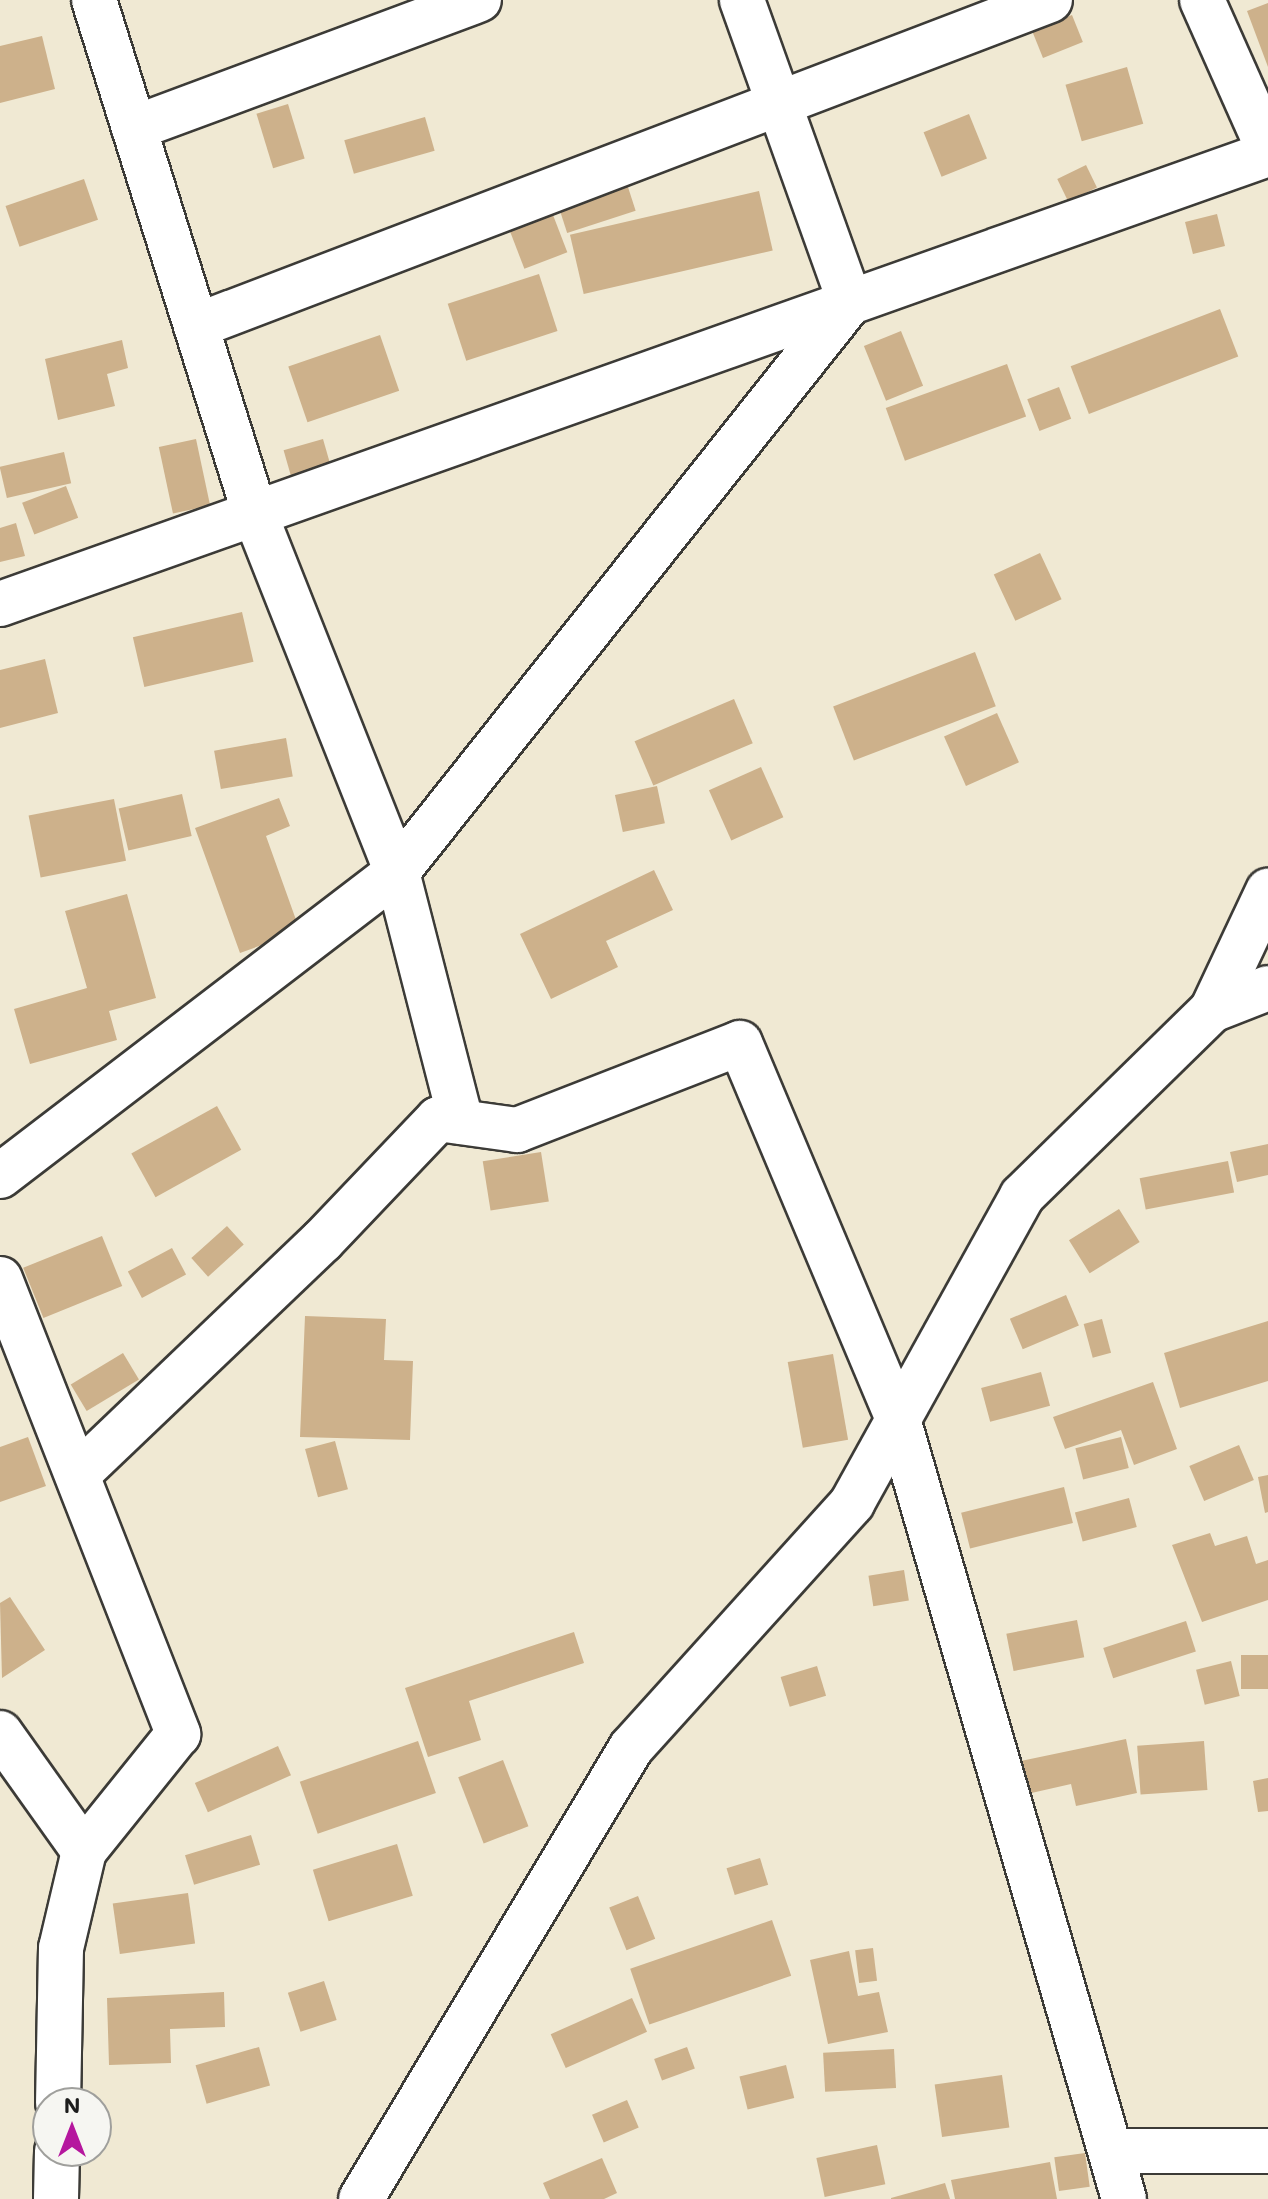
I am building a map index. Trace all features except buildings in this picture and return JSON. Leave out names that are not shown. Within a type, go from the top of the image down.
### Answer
[{"type":"street","points":[[94,0],[255,514],[397,872],[461,1122]]},
{"type":"street","points":[[134,128],[479,0]]},
{"type":"street","points":[[742,0],[850,302]]},
{"type":"street","points":[[196,326],[1050,0]]},
{"type":"street","points":[[0,604],[1268,151],[1202,0]]},
{"type":"street","points":[[0,1176],[397,872],[850,302]]},
{"type":"street","points":[[361,2199],[631,1748],[852,1503],[1022,1196],[1212,1010],[1268,891]]},
{"type":"street","points":[[1212,1010],[1268,988]]},
{"type":"street","points":[[78,1474],[322,1241],[438,1119],[517,1130],[740,1043],[898,1419],[1124,2199]]},
{"type":"street","points":[[0,1279],[178,1734],[84,1851],[61,1948],[58,2087]]},
{"type":"street","points":[[0,1733],[84,1851]]},
{"type":"street","points":[[1111,2151],[1268,2151]]},
{"type":"street","points":[[56,2199],[57,2167]]}]
